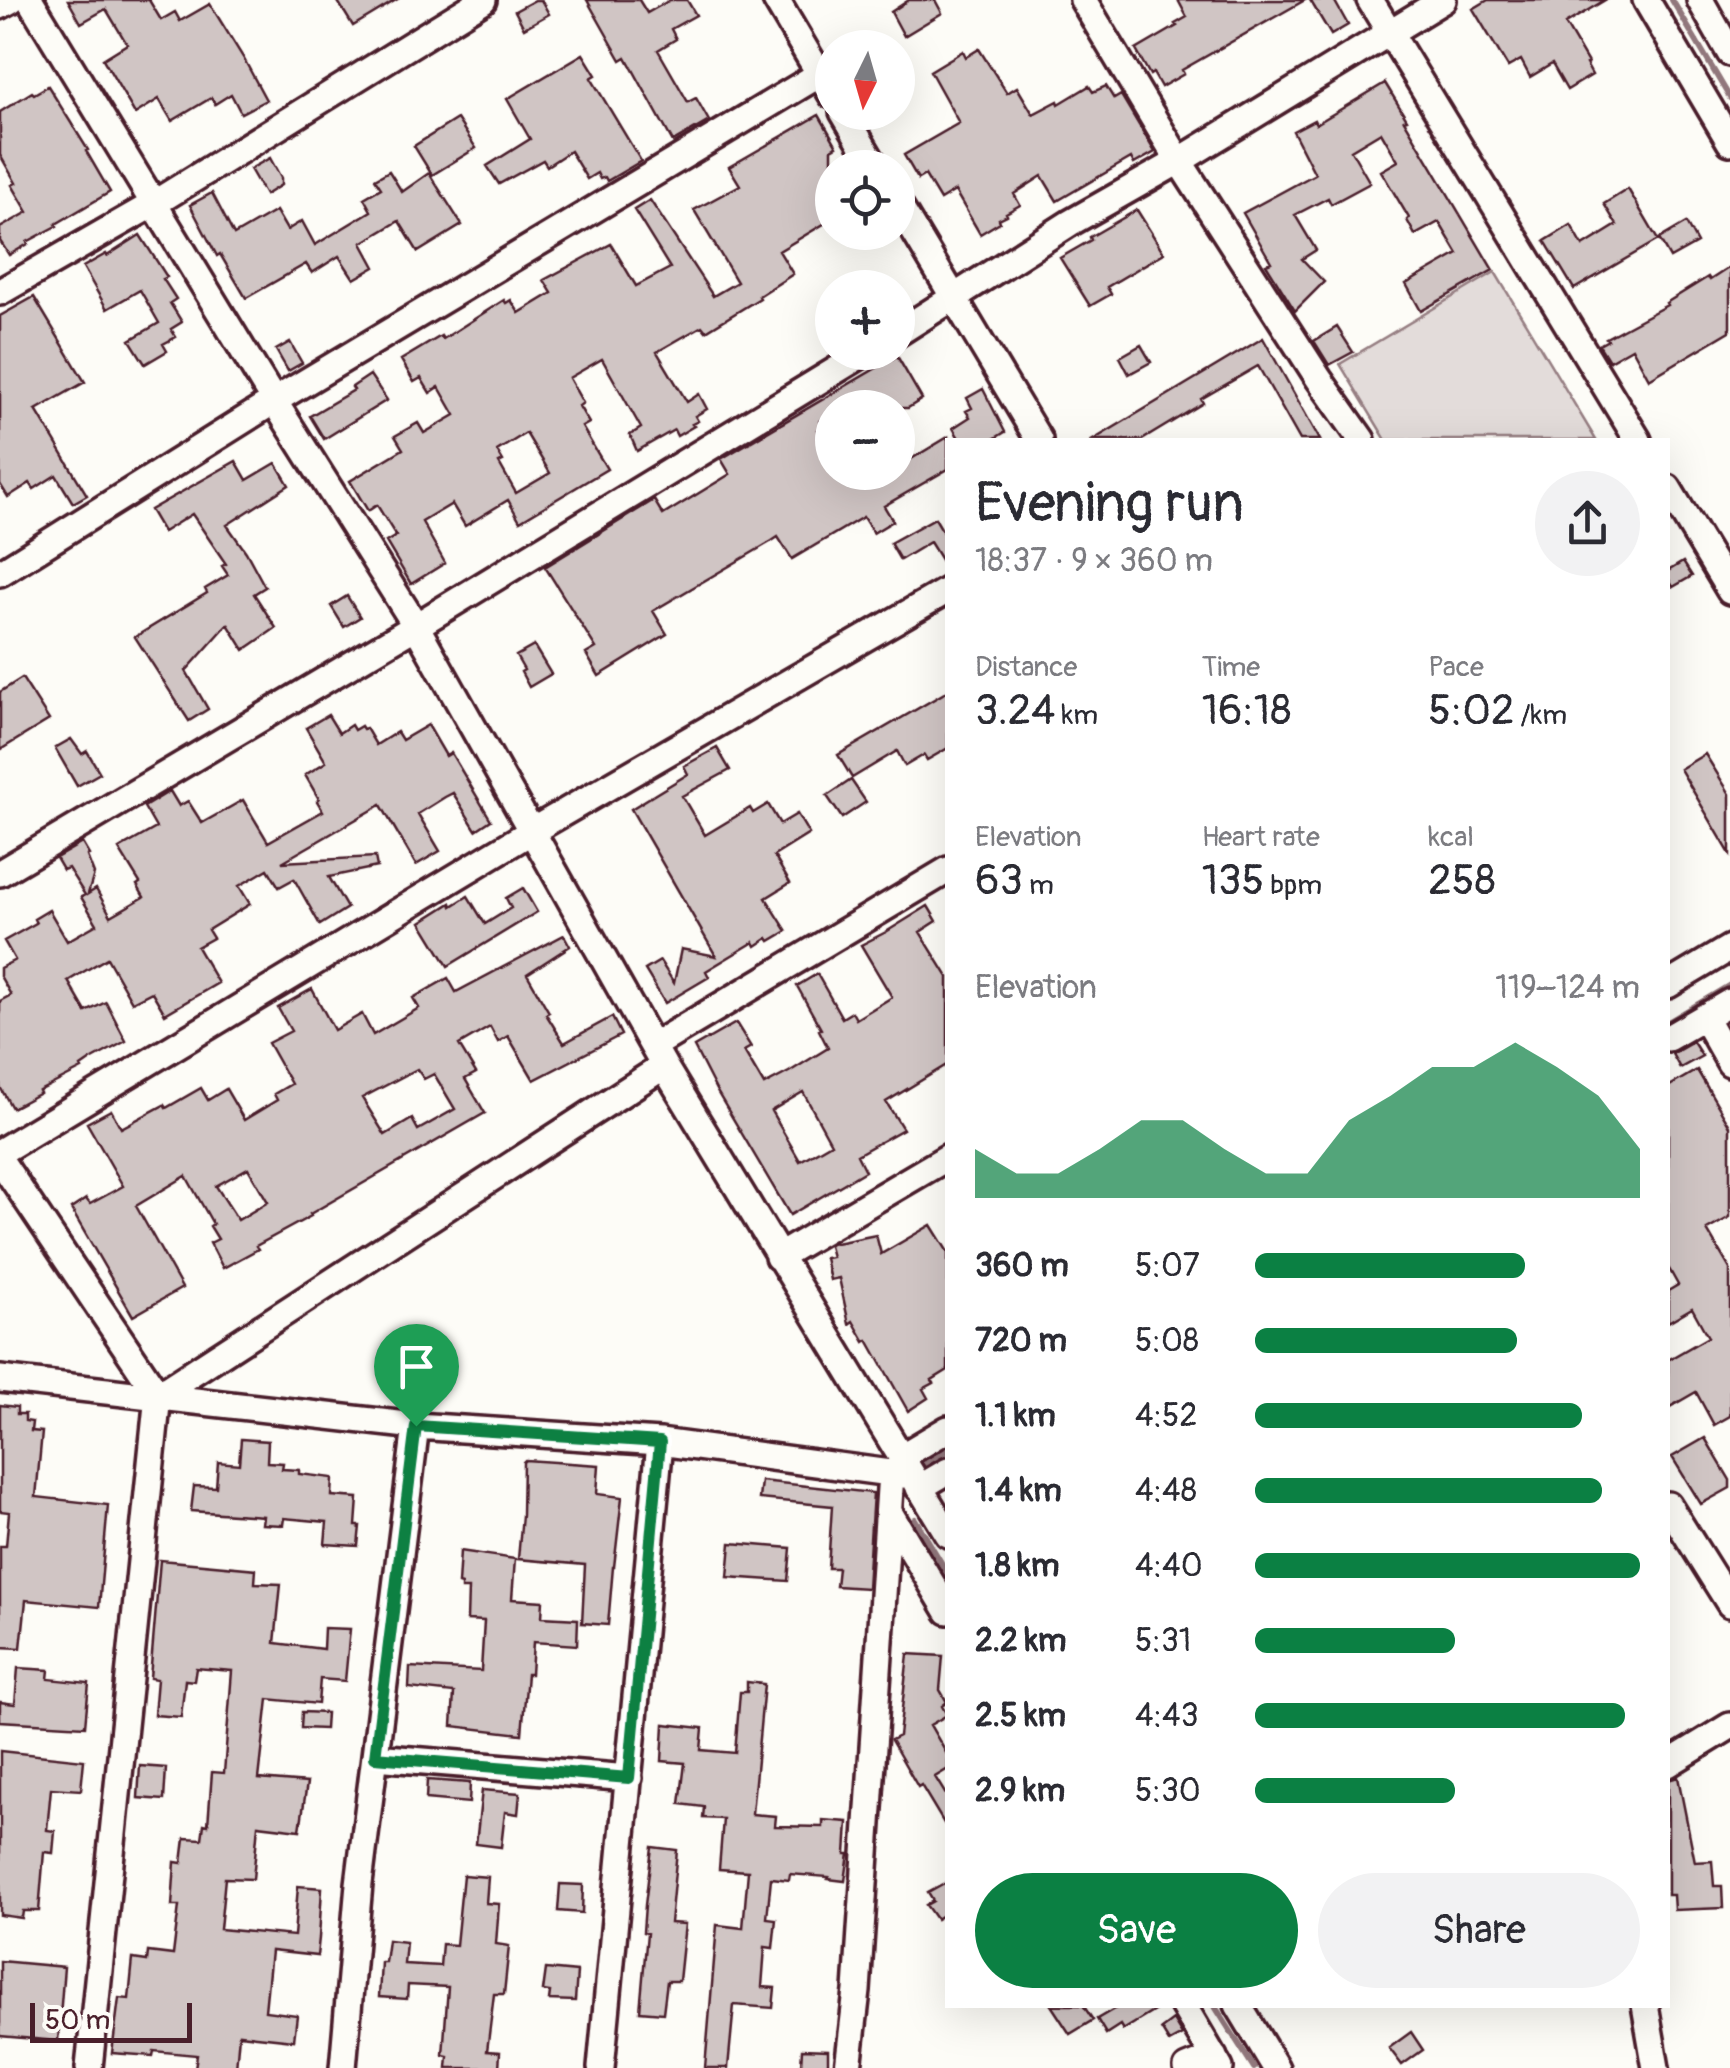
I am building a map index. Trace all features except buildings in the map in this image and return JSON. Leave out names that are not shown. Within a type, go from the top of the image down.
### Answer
[{"type":"street","points":[[0,6],[11,0]]},
{"type":"street","points":[[30,0],[416,626],[659,1056],[906,1474],[945,1530]]},
{"type":"street","points":[[0,292],[154,203],[483,0]]},
{"type":"street","points":[[776,0],[815,66]]},
{"type":"street","points":[[1082,0],[1179,161],[1361,438]]},
{"type":"street","points":[[1370,0],[1637,438]]},
{"type":"street","points":[[915,323],[1070,224],[1443,0]]},
{"type":"street","points":[[1646,0],[1730,142]]},
{"type":"street","points":[[1700,0],[1730,52]]},
{"type":"street","points":[[0,573],[274,401],[815,91]]},
{"type":"street","points":[[915,233],[1038,438]]},
{"type":"street","points":[[0,873],[836,370]]},
{"type":"street","points":[[1670,491],[1730,591]]},
{"type":"street","points":[[88,2068],[158,1395],[0,1156],[532,830],[945,592]]},
{"type":"street","points":[[158,1395],[659,1056],[945,872]]},
{"type":"street","points":[[1670,979],[1730,948]]},
{"type":"street","points":[[1670,1037],[1730,1002]]},
{"type":"street","points":[[1704,1017],[1730,1062]]},
{"type":"street","points":[[778,1257],[945,1159]]},
{"type":"street","points":[[0,1379],[416,1426],[660,1442],[906,1474],[945,1471]]},
{"type":"street","points":[[343,2068],[359,1884],[416,1426]]},
{"type":"street","points":[[848,2068],[857,1991],[888,1512],[906,1474],[945,1432]]},
{"type":"street","points":[[601,2068],[660,1442]]},
{"type":"street","points":[[888,1512],[945,1606]]},
{"type":"street","points":[[1670,1512],[1730,1604]]},
{"type":"street","points":[[1670,1763],[1730,1726]]},
{"type":"street","points":[[375,1757],[629,1778]]},
{"type":"street","points":[[1184,2008],[1217,2063],[1187,2068]]},
{"type":"street","points":[[1646,2008],[1656,2068]]},
{"type":"street","points":[[1249,2009],[1276,2068]]},
{"type":"shaded area","points":[[1495,272],[1595,438],[1385,438],[1340,364]]},
{"type":"waterway","points":[[1672,0],[1730,98]]},
{"type":"waterway","points":[[1670,1021],[1730,985]]},
{"type":"waterway","points":[[926,1464],[945,1453]]},
{"type":"waterway","points":[[915,1519],[945,1569]]},
{"type":"waterway","points":[[1216,2008],[1254,2068]]},
{"type":"route","points":[[416,1426],[660,1442],[629,1778],[375,1757],[416,1426]]}]
